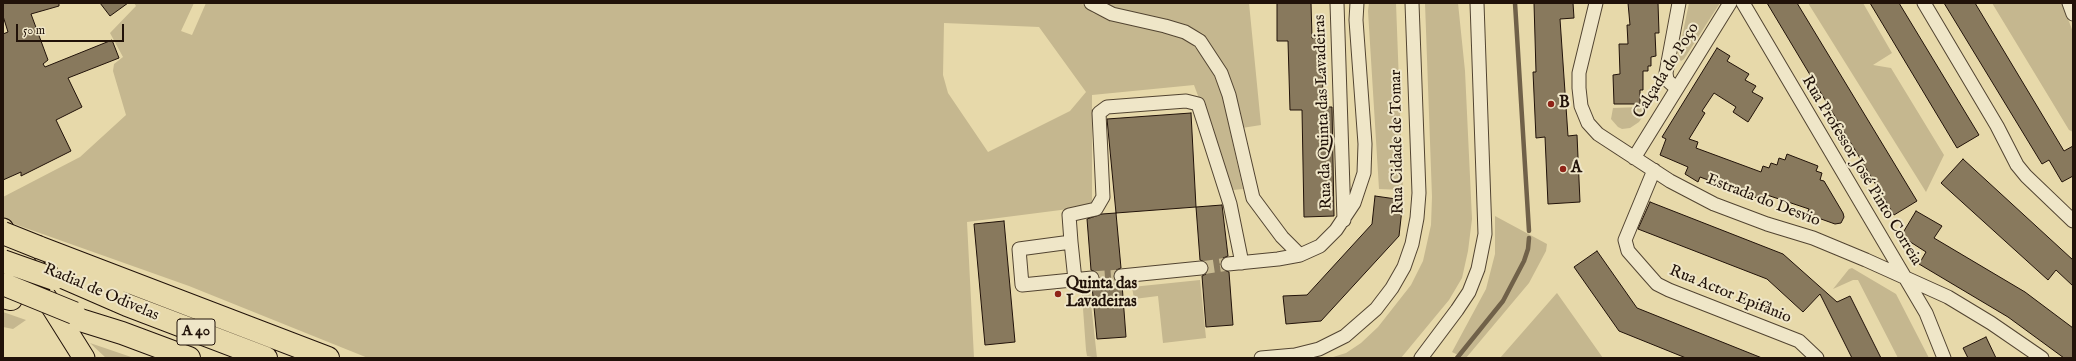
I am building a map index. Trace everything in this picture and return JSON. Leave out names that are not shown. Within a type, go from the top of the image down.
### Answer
[{"type":"highway","points":[[3,233],[328,358]]},
{"type":"highway","name":"Radial de Odivelas","points":[[3,251],[52,275],[266,358]]},
{"type":"highway","points":[[3,261],[52,275]]},
{"type":"highway","name":"Radial de Odivelas","points":[[6,293],[75,316],[189,358]]},
{"type":"main road","points":[[3,229],[84,358]]},
{"type":"street","points":[[1090,3],[1112,14],[1166,26],[1185,32],[1200,41],[1221,73],[1229,95],[1253,198],[1282,237],[1300,255]]},
{"type":"street","name":"Rua da Quinta das Lavadeiras","points":[[1337,3],[1344,220]]},
{"type":"street","points":[[1228,264],[1300,255],[1320,246],[1344,220],[1354,203],[1364,173],[1365,144],[1356,20],[1357,3]]},
{"type":"street","name":"Rua Cidade de Tomar","points":[[1262,358],[1294,355],[1319,349],[1345,336],[1376,309],[1392,288],[1404,267],[1412,244],[1417,218],[1419,193],[1412,3]]},
{"type":"street","points":[[1421,358],[1458,310],[1469,292],[1478,269],[1485,234],[1477,3]]},
{"type":"street","name":"Estrada do Desvio","points":[[1596,3],[1579,73],[1581,106],[1588,123],[1598,134],[1670,181],[1714,204],[1767,224],[1812,238],[1904,276],[1948,297],[1979,315],[2042,358]]},
{"type":"street","points":[[1676,88],[1667,80],[1666,74],[1679,3]]},
{"type":"street","name":"Calçada do Poço","points":[[1634,158],[1730,3]]},
{"type":"street","name":"Rua Professor José Pinto Correia","points":[[1743,3],[1926,313],[1944,358]]},
{"type":"street","points":[[1924,3],[1997,126],[2017,165],[2026,176],[2073,221]]},
{"type":"street","points":[[2070,3],[2073,14]]},
{"type":"street","points":[[1075,280],[1069,215],[1096,209],[1103,197],[1099,113],[1107,107],[1186,101],[1198,104],[1230,204],[1242,263]]},
{"type":"street","name":"Rua Actor Epifânio","points":[[1654,170],[1625,240],[1628,251],[1657,284],[1799,341],[1817,358]]},
{"type":"street","points":[[1071,242],[1019,249],[1022,286],[1092,278]]},
{"type":"street","points":[[1121,276],[1201,268]]},
{"type":"shaded area","points":[[134,3],[194,3],[181,31],[192,35],[206,3],[1081,3],[1093,13],[1108,19],[1183,36],[1202,54],[1211,68],[1222,95],[1243,189],[1233,190],[1194,85],[1092,95],[1092,206],[967,222],[974,358],[368,358],[189,286],[3,220],[3,197],[80,157],[126,115],[113,71],[114,64],[123,57],[110,33],[136,6]],"holes":[[[944,23],[1039,27],[1086,92],[1070,111],[988,152],[948,93],[943,75]]]},
{"type":"shaded area","points":[[1091,3],[1249,3],[1261,125],[1242,128],[1227,71],[1204,34],[1186,25]]},
{"type":"shaded area","points":[[1369,3],[1396,3],[1403,190],[1379,189],[1368,11]]},
{"type":"shaded area","points":[[1425,3],[1458,3],[1465,71],[1472,219],[1468,251],[1462,278],[1449,300],[1401,358],[1330,358],[1346,353],[1361,343],[1378,327],[1411,285],[1423,261],[1431,225],[1432,197]]},
{"type":"shaded area","points":[[1689,3],[1720,3],[1684,59],[1681,61],[1678,56]]},
{"type":"shaded area","points":[[1808,3],[1863,3],[1892,53],[1873,65],[1891,68],[1944,155],[1926,192]]},
{"type":"shaded area","points":[[1992,3],[2062,3],[2073,32],[2073,132],[2069,130]]},
{"type":"shaded area","points":[[1640,107],[1645,110],[1643,116],[1639,122],[1630,128],[1622,129],[1618,127],[1611,119],[1613,108]]},
{"type":"shaded area","points":[[1495,216],[1547,244],[1546,251],[1529,283],[1466,358],[1464,358],[1452,352],[1486,289],[1495,254]]},
{"type":"shaded area","points":[[1852,268],[1896,294],[1929,358],[1898,358],[1858,280],[1853,280],[1833,289],[1849,269]]},
{"type":"shaded area","points":[[1200,280],[1206,338],[1163,343],[1158,296],[1134,299],[1132,287]]},
{"type":"shaded area","points":[[1557,293],[1603,358],[1500,358],[1556,294]]},
{"type":"shaded area","points":[[1090,294],[1097,358],[1087,356],[1086,350],[1082,295]]},
{"type":"shaded area","points":[[3,312],[26,320],[13,329],[3,327]]},
{"type":"shaded area","points":[[90,343],[134,358],[106,358]]},
{"type":"building","points":[[3,3],[59,3],[59,6],[31,14],[48,60],[43,64],[45,67],[112,40],[119,58],[68,78],[82,107],[56,120],[71,151],[21,176],[21,172],[3,180],[3,34],[8,32],[3,16]]},
{"type":"building","points":[[100,3],[128,3],[110,16]]},
{"type":"building","points":[[1277,3],[1311,3],[1312,38],[1322,38],[1323,107],[1332,107],[1334,216],[1304,217],[1302,110],[1290,110],[1288,41],[1277,41]]},
{"type":"building","points":[[1534,3],[1573,3],[1574,18],[1560,19],[1568,136],[1577,135],[1580,202],[1548,204],[1545,137],[1536,138],[1533,72],[1536,72]]},
{"type":"building","points":[[1628,3],[1658,3],[1659,33],[1655,33],[1656,56],[1651,57],[1651,66],[1648,66],[1648,71],[1643,71],[1643,90],[1640,90],[1640,104],[1614,104],[1613,75],[1620,74],[1619,44],[1628,44],[1627,25],[1630,25]]},
{"type":"building","points":[[1767,3],[1797,3],[1917,201],[1894,215]]},
{"type":"building","points":[[1870,3],[1899,3],[1979,135],[1957,148]]},
{"type":"building","points":[[1944,3],[1975,3],[2064,151],[2073,146],[2073,176],[2062,182],[2049,160],[2042,164]]},
{"type":"building","points":[[1717,48],[1730,56],[1727,61],[1749,74],[1745,80],[1756,86],[1752,92],[1763,98],[1748,122],[1733,112],[1736,107],[1714,93],[1702,111],[1705,113],[1689,139],[1698,142],[1696,148],[1761,172],[1763,166],[1769,168],[1771,163],[1777,165],[1779,158],[1785,160],[1787,154],[1818,166],[1816,171],[1822,173],[1820,180],[1824,181],[1843,213],[1844,217],[1841,223],[1835,224],[1807,214],[1809,209],[1767,195],[1765,201],[1700,177],[1698,182],[1685,174],[1688,167],[1660,155],[1666,139],[1662,137]]},
{"type":"building","points":[[1191,113],[1196,207],[1116,213],[1107,119]]},
{"type":"building","points":[[1963,159],[2073,260],[2073,286],[2056,270],[2048,280],[1941,183]]},
{"type":"building","points":[[1375,196],[1403,200],[1399,236],[1321,321],[1286,324],[1283,296],[1307,295],[1372,224]]},
{"type":"building","points":[[1650,202],[1783,254],[1837,302],[1850,296],[1881,358],[1852,358],[1820,294],[1803,312],[1767,279],[1638,229]]},
{"type":"building","points":[[1222,205],[1228,256],[1223,258],[1220,264],[1222,269],[1229,272],[1233,325],[1206,327],[1202,276],[1206,274],[1209,268],[1207,263],[1200,260],[1196,207]]},
{"type":"building","points":[[1916,211],[1942,226],[1934,238],[2025,292],[2073,328],[2073,358],[2064,358],[2008,317],[1919,264],[1926,252],[1901,236]]},
{"type":"building","points":[[1116,213],[1121,268],[1116,270],[1113,276],[1115,281],[1122,284],[1126,337],[1097,339],[1092,286],[1097,284],[1100,278],[1098,273],[1091,270],[1087,219],[1102,214]]},
{"type":"building","points":[[1004,221],[1015,342],[985,345],[974,224]]},
{"type":"building","points":[[1597,251],[1637,308],[1762,358],[1686,358],[1619,331],[1574,267]]},
{"type":"building","points":[[1986,337],[1996,358],[1968,358],[1963,348]]},
{"type":"waterway","points":[[1515,3],[1529,231]]},
{"type":"waterway","points":[[1457,358],[1503,301],[1524,261],[1528,249],[1529,238]]},
{"type":"tunnel","points":[[1201,268],[1228,264]]},
{"type":"tunnel","points":[[1092,278],[1121,276]]},
{"type":"place","name":"B","points":[[1551,104]]},
{"type":"place","name":"A","points":[[1563,169]]},
{"type":"place","name":"Quinta das Lavadeiras","points":[[1058,294]]}]
